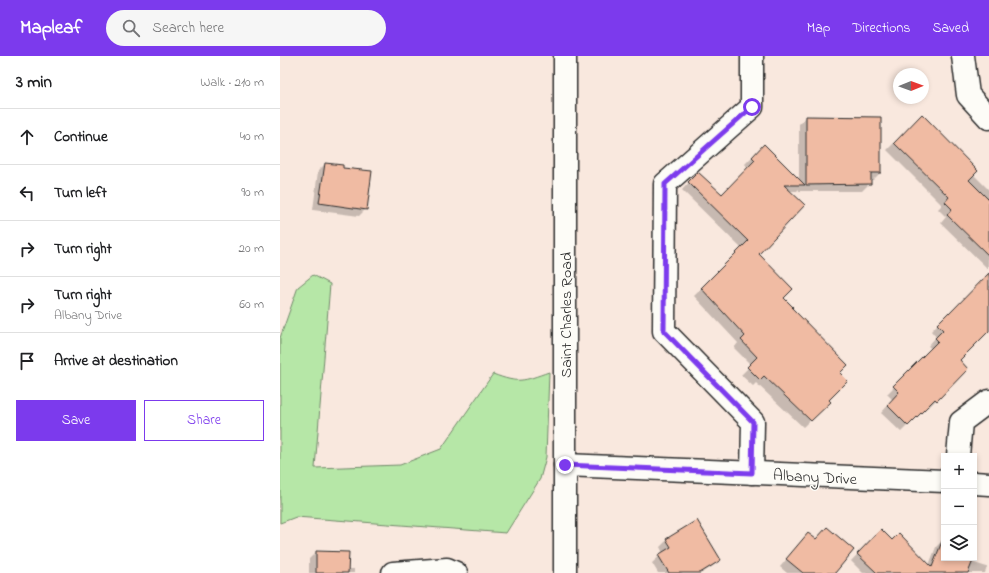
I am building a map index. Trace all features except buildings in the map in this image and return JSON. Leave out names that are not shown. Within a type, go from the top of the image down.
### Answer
[{"type":"street","name":"Saint Charles Road","points":[[564,573],[565,56]]},
{"type":"street","points":[[752,56],[752,107],[665,184],[664,331],[753,422],[752,473]]},
{"type":"street","points":[[963,56],[968,95],[989,118]]},
{"type":"street","points":[[958,453],[961,422],[989,401]]},
{"type":"street","name":"Albany Drive","points":[[565,465],[941,481]]},
{"type":"street","points":[[977,483],[989,484]]},
{"type":"street","points":[[393,573],[447,569],[456,573]]},
{"type":"green space","points":[[313,275],[330,284],[315,468],[400,465],[441,449],[493,374],[509,379],[521,380],[533,378],[549,372],[546,457],[540,479],[506,533],[296,517],[280,523],[280,338],[298,287]]},
{"type":"route","points":[[565,465],[752,473],[753,422],[664,331],[665,184],[752,107]]}]
